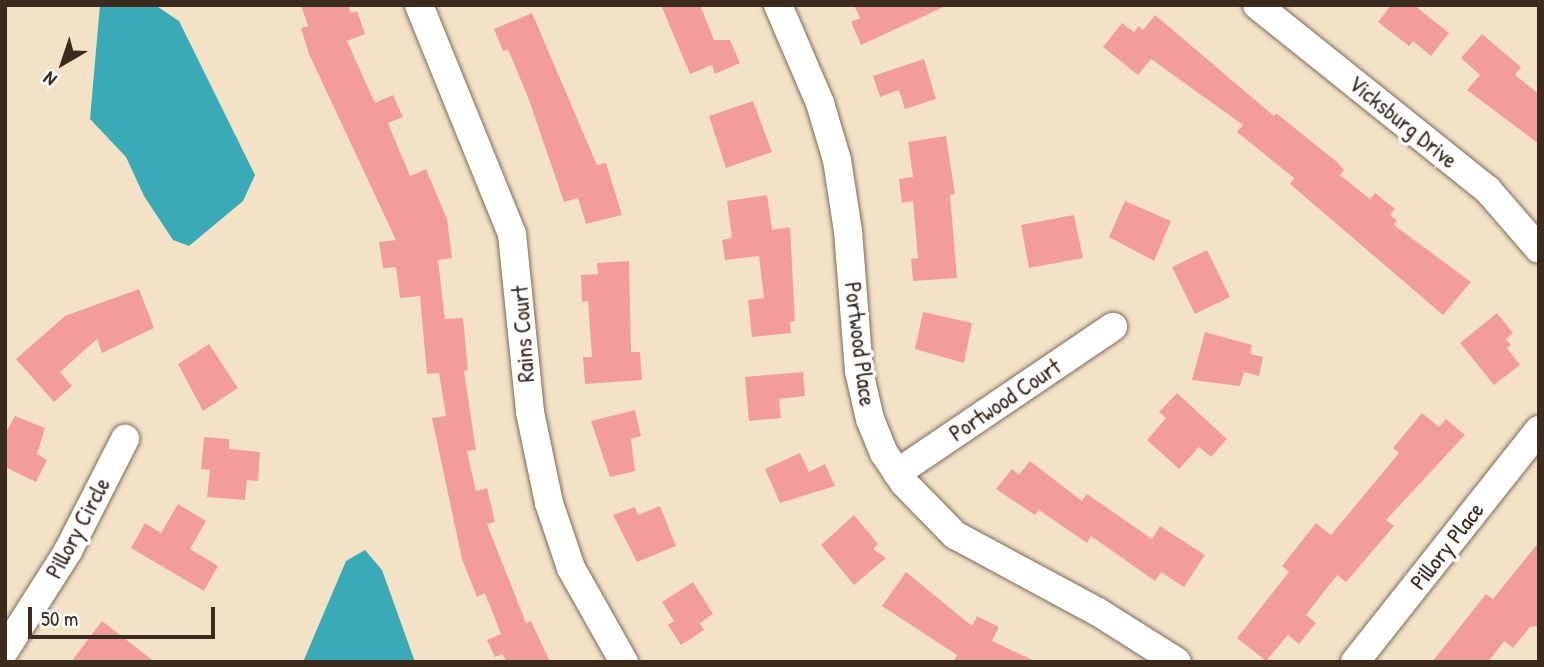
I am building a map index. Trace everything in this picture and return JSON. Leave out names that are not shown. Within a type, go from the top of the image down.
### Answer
[{"type":"street","name":"Rains Court","points":[[419,5],[512,234],[530,412],[549,503],[571,568],[624,662]]},
{"type":"street","name":"Portwood Place","points":[[778,5],[820,103],[837,160],[848,231],[859,371],[870,419],[897,473],[955,535],[1098,612],[1177,662]]},
{"type":"street","name":"Vicksburg Drive","points":[[1257,5],[1487,189],[1539,249]]},
{"type":"street","name":"Portwood Court","points":[[897,473],[1113,327]]},
{"type":"street","name":"Pillory Place","points":[[1355,662],[1539,430]]},
{"type":"street","name":"Pillory Circle","points":[[5,650],[68,551],[125,439]]},
{"type":"water","points":[[100,5],[155,5],[179,21],[255,175],[243,201],[189,246],[173,240],[144,196],[126,157],[90,119]]},
{"type":"water","points":[[365,550],[382,570],[415,662],[303,662],[346,561]]},
{"type":"building","points":[[301,5],[348,5],[351,13],[357,11],[365,34],[347,41],[375,103],[393,95],[403,117],[388,123],[410,176],[426,169],[447,219],[452,258],[438,260],[445,319],[463,318],[468,370],[464,371],[476,450],[467,451],[476,491],[487,488],[495,522],[487,524],[526,623],[531,621],[550,662],[506,662],[503,654],[495,657],[487,640],[501,634],[485,593],[477,597],[462,559],[432,418],[446,416],[439,373],[427,374],[420,296],[400,298],[396,267],[383,268],[379,242],[396,240],[309,54],[301,28],[308,26]]},
{"type":"building","points":[[661,5],[700,5],[714,40],[730,40],[740,63],[715,74],[712,65],[690,74]]},
{"type":"building","points":[[854,5],[948,5],[861,45],[851,22],[860,18]]},
{"type":"building","points":[[1391,5],[1414,5],[1449,33],[1431,56],[1413,41],[1409,46],[1378,22]]},
{"type":"building","points":[[532,13],[597,165],[606,163],[622,215],[586,224],[578,198],[564,202],[529,100],[508,49],[503,51],[494,29]]},
{"type":"building","points":[[1155,15],[1274,116],[1276,113],[1337,162],[1344,170],[1340,175],[1370,199],[1375,193],[1395,209],[1390,215],[1397,220],[1394,225],[1471,282],[1443,315],[1290,184],[1294,178],[1237,132],[1243,125],[1151,59],[1138,75],[1103,47],[1122,23],[1134,32],[1139,26],[1143,30]]},
{"type":"building","points":[[1482,34],[1521,67],[1515,75],[1539,94],[1539,144],[1467,90],[1480,75],[1461,58]]},
{"type":"building","points":[[924,59],[936,99],[905,109],[899,90],[880,97],[873,76]]},
{"type":"building","points":[[753,101],[772,152],[726,168],[709,116]]},
{"type":"building","points":[[946,136],[955,194],[950,195],[957,278],[913,281],[911,259],[918,258],[913,201],[902,203],[899,179],[913,177],[908,142]]},
{"type":"building","points":[[767,195],[772,230],[790,227],[795,321],[790,322],[791,333],[752,337],[748,300],[764,298],[759,256],[725,260],[722,240],[732,238],[727,201]]},
{"type":"building","points":[[1125,201],[1171,221],[1154,261],[1109,237]]},
{"type":"building","points":[[1074,215],[1083,258],[1029,268],[1021,225]]},
{"type":"building","points":[[1207,250],[1230,297],[1195,314],[1172,267]]},
{"type":"building","points":[[629,261],[631,352],[640,352],[642,380],[585,384],[583,357],[592,357],[588,301],[582,302],[581,275],[598,274],[597,263]]},
{"type":"building","points":[[139,289],[154,328],[102,353],[97,339],[60,372],[72,386],[54,402],[16,359],[65,316]]},
{"type":"building","points":[[923,312],[972,323],[964,363],[915,349]]},
{"type":"building","points":[[1497,313],[1513,333],[1506,339],[1511,345],[1507,348],[1520,365],[1494,385],[1460,343]]},
{"type":"building","points":[[1205,332],[1252,345],[1250,354],[1263,357],[1259,376],[1244,372],[1240,386],[1192,380]]},
{"type":"building","points":[[209,344],[238,388],[203,411],[178,364]]},
{"type":"building","points":[[803,372],[805,396],[779,399],[781,418],[749,421],[745,377]]},
{"type":"building","points":[[1177,393],[1227,439],[1211,457],[1199,447],[1179,469],[1147,440],[1166,418],[1159,412]]},
{"type":"building","points":[[635,410],[641,436],[631,439],[635,471],[610,477],[591,421]]},
{"type":"building","points":[[1422,413],[1439,427],[1446,419],[1465,435],[1386,520],[1394,526],[1346,582],[1337,575],[1306,615],[1316,623],[1299,644],[1288,635],[1266,661],[1237,638],[1289,572],[1282,566],[1316,523],[1331,535],[1399,453],[1393,448]]},
{"type":"building","points":[[15,416],[45,428],[37,454],[47,460],[36,482],[5,467],[5,434]]},
{"type":"building","points":[[204,437],[229,439],[229,449],[260,452],[258,481],[247,480],[245,500],[207,497],[210,470],[201,469]]},
{"type":"building","points":[[800,453],[809,472],[825,464],[835,486],[780,503],[765,469]]},
{"type":"building","points":[[1030,461],[1082,501],[1087,494],[1152,539],[1160,526],[1205,555],[1184,587],[1161,572],[1155,581],[1091,536],[1087,543],[1039,510],[1035,515],[996,489],[1012,469],[1019,475]]},
{"type":"building","points":[[178,504],[206,521],[190,549],[218,566],[204,591],[131,548],[145,523],[161,533]]},
{"type":"building","points":[[660,506],[676,546],[637,562],[613,515],[635,507],[638,515]]},
{"type":"building","points":[[854,515],[878,544],[873,549],[886,558],[854,585],[821,545]]},
{"type":"building","points":[[1539,542],[1539,626],[1530,627],[1513,648],[1504,641],[1488,662],[1432,662],[1486,594],[1493,599]]},
{"type":"building","points":[[906,572],[972,626],[977,616],[999,627],[992,641],[1037,662],[953,662],[957,655],[882,606]]},
{"type":"building","points":[[693,582],[713,614],[700,623],[704,630],[681,645],[668,625],[674,621],[662,602]]},
{"type":"building","points":[[102,621],[155,662],[71,662]]}]
